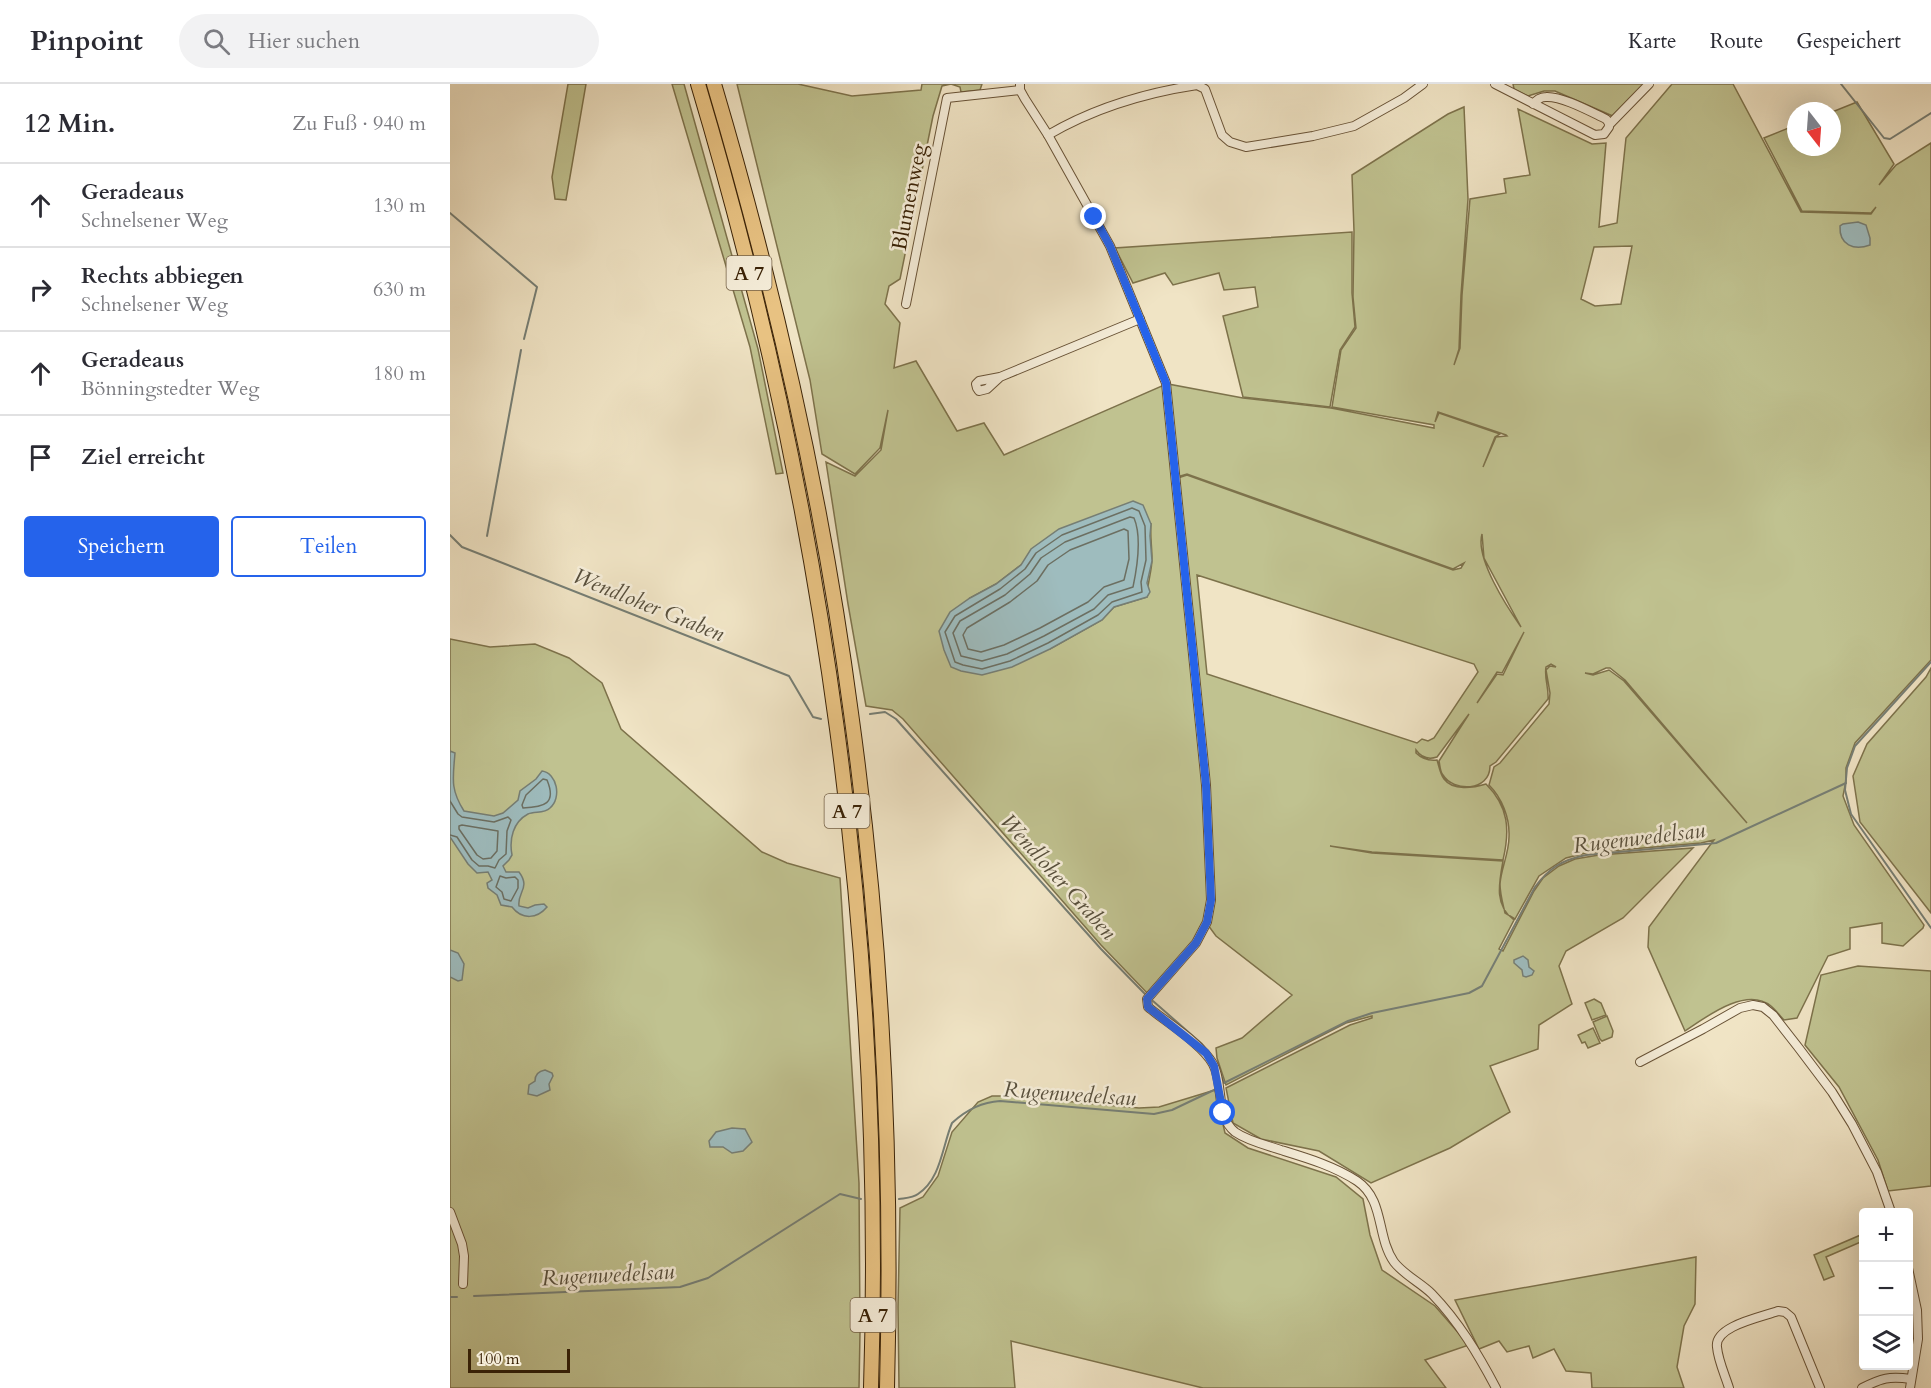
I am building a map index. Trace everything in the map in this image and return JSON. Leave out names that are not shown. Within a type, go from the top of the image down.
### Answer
[{"type":"highway","name":"A 7","points":[[698,84],[741,240],[785,428],[815,584],[834,711],[851,850],[865,1020],[872,1161],[871,1388]]},
{"type":"highway","name":"A 7","points":[[714,84],[755,229],[784,346],[821,529],[851,712],[867,847],[885,1079],[889,1267],[887,1388]]},
{"type":"street","points":[[1048,135],[1086,115],[1113,105],[1142,96],[1197,86],[1205,89],[1222,135],[1230,142],[1246,147],[1313,136],[1354,126],[1404,98],[1423,84]]},
{"type":"street","points":[[1502,85],[1533,104],[1595,135],[1604,134],[1609,125],[1649,84]]},
{"type":"street","points":[[1020,87],[1110,246],[1166,383],[1206,785],[1211,900],[1207,922],[1196,943],[1147,999],[1148,1007],[1206,1053],[1214,1066],[1223,1113],[1233,1131],[1253,1141],[1319,1162],[1357,1182],[1370,1192],[1376,1203],[1389,1252],[1395,1263],[1431,1293],[1458,1324],[1496,1388]]},
{"type":"street","name":"Blumenweg","points":[[906,304],[947,98],[1020,87]]},
{"type":"street","points":[[1533,104],[1540,98],[1554,98],[1598,116],[1608,121],[1609,125]]},
{"type":"street","points":[[1000,376],[1140,319]]},
{"type":"street","points":[[1640,1062],[1740,1008],[1752,1005],[1764,1007],[1773,1015],[1832,1092],[1852,1124],[1877,1172],[1890,1208]]},
{"type":"street","points":[[450,1212],[462,1244],[463,1284]]},
{"type":"street","points":[[1862,1388],[1882,1378],[1894,1377],[1911,1384],[1918,1332],[1913,1291]]},
{"type":"street","points":[[1729,1388],[1716,1345],[1718,1336],[1726,1329],[1778,1311],[1785,1312],[1791,1317],[1820,1388]]},
{"type":"green space","points":[[568,84],[586,84],[566,200],[555,199],[552,177]]},
{"type":"green space","points":[[672,84],[684,84],[758,349],[783,473],[776,474],[750,347]]},
{"type":"green space","points":[[737,84],[798,84],[852,96],[921,90],[922,84],[951,84],[942,86],[933,116],[900,279],[889,286],[885,304],[900,323],[894,368],[916,361],[957,431],[984,423],[1004,455],[1164,385],[1175,479],[1187,475],[1453,570],[1461,568],[1464,563],[1453,569],[1187,474],[1177,477],[1168,384],[1243,398],[1331,408],[1434,428],[1434,425],[1332,407],[1341,350],[1356,328],[1353,297],[1352,175],[1448,114],[1464,107],[1468,199],[1459,349],[1454,365],[1460,348],[1470,199],[1506,193],[1504,179],[1530,175],[1518,109],[1592,144],[1606,143],[1599,227],[1617,223],[1626,138],[1672,84],[1733,84],[1801,212],[1871,214],[1876,207],[1871,213],[1802,211],[1764,138],[1787,129],[1787,156],[1841,156],[1841,108],[1857,102],[1894,164],[1879,185],[1896,165],[1931,143],[1931,660],[1855,743],[1846,768],[1843,796],[1854,825],[1924,925],[1923,928],[1903,946],[1882,943],[1882,923],[1850,928],[1850,949],[1828,956],[1797,1018],[1784,1020],[1771,1006],[1761,1001],[1738,1001],[1704,1018],[1685,1031],[1648,947],[1649,927],[1714,840],[1586,853],[1566,858],[1539,876],[1515,919],[1508,915],[1514,920],[1499,949],[1503,951],[1543,878],[1559,866],[1575,859],[1599,855],[1693,848],[1623,918],[1566,951],[1559,966],[1572,1004],[1539,1025],[1538,1049],[1490,1066],[1510,1112],[1450,1148],[1371,1183],[1319,1151],[1261,1139],[1233,1123],[1226,1088],[1372,1016],[1346,1023],[1226,1085],[1216,1048],[1242,1038],[1292,995],[1216,936],[1205,921],[1194,942],[1149,995],[1101,945],[903,719],[892,710],[866,706],[826,462],[855,476],[881,450],[888,410],[880,448],[855,474],[822,454],[810,380]],"holes":[[[1632,246],[1621,304],[1595,306],[1581,299],[1594,247]],[[1438,412],[1506,435],[1507,436],[1496,437],[1483,467],[1495,437],[1500,434],[1439,413],[1435,422]],[[1151,524],[1152,564],[1147,597],[1114,607],[1102,620],[1050,649],[970,598],[996,584],[1021,565]],[[1482,534],[1484,558],[1521,627],[1488,569],[1483,556]],[[1197,575],[1474,664],[1478,672],[1434,738],[1428,741],[1422,739],[1417,743],[1207,674]],[[1524,632],[1503,675],[1497,674],[1477,703],[1497,672],[1502,673]],[[1610,668],[1625,680],[1747,823],[1624,681],[1609,670],[1593,675],[1585,673],[1593,674]],[[1546,670],[1550,693],[1549,704],[1500,763],[1494,767],[1489,785],[1498,796],[1504,809],[1509,830],[1509,843],[1500,884],[1504,909],[1499,886],[1503,861],[1372,853],[1330,846],[1372,852],[1503,860],[1507,839],[1503,810],[1486,784],[1472,786],[1484,781],[1490,766],[1496,762],[1548,699]],[[1469,714],[1439,761],[1442,774],[1448,781],[1469,787],[1458,787],[1448,783],[1443,777],[1437,760],[1428,760],[1416,753],[1416,750],[1425,757],[1437,757]]]},
{"type":"green space","points":[[951,84],[982,84],[980,90],[961,92],[960,87]]},
{"type":"green space","points":[[1513,84],[1645,84],[1615,117],[1555,91],[1544,91],[1528,96],[1514,89]]},
{"type":"green space","points":[[1352,232],[1352,293],[1355,327],[1340,350],[1330,407],[1243,397],[1223,316],[1258,307],[1255,287],[1224,290],[1219,273],[1173,285],[1165,273],[1133,283],[1115,248]]},
{"type":"green space","points":[[450,639],[490,647],[535,644],[569,658],[602,683],[621,729],[762,852],[787,863],[840,878],[859,1183],[859,1388],[450,1388]]},
{"type":"green space","points":[[1931,668],[1931,913],[1860,822],[1853,776],[1867,744],[1926,677]]},
{"type":"green space","points":[[1858,966],[1931,971],[1931,1186],[1888,1191],[1878,1160],[1839,1087],[1805,1045],[1821,975]]},
{"type":"green space","points":[[1594,999],[1601,1003],[1606,1015],[1592,1020],[1585,1003]]},
{"type":"green space","points":[[1607,1016],[1613,1031],[1612,1037],[1602,1041],[1593,1022]]},
{"type":"green space","points":[[1593,1028],[1600,1043],[1588,1048],[1578,1035]]},
{"type":"green space","points":[[1215,1090],[1225,1133],[1248,1148],[1336,1177],[1363,1199],[1370,1235],[1382,1270],[1435,1306],[1469,1345],[1425,1360],[1446,1388],[1203,1388],[1011,1341],[1015,1388],[899,1388],[900,1208],[923,1197],[938,1176],[952,1132],[978,1102],[992,1096],[1011,1096],[1139,1108],[1159,1107]]},
{"type":"green space","points":[[1859,1236],[1859,1243],[1826,1257],[1834,1276],[1824,1280],[1814,1255]]},
{"type":"green space","points":[[1696,1257],[1695,1304],[1684,1326],[1677,1367],[1684,1388],[1592,1388],[1591,1373],[1566,1371],[1554,1349],[1533,1358],[1529,1346],[1507,1352],[1499,1341],[1479,1349],[1455,1300]]},
{"type":"water","points":[[1858,222],[1866,225],[1870,245],[1853,247],[1842,238],[1840,226]]},
{"type":"water","points":[[1133,501],[1143,505],[1151,524],[1152,561],[1147,583],[1150,592],[1147,597],[1114,607],[1102,620],[1012,667],[982,675],[951,667],[939,631],[950,612],[996,584],[1021,565],[1031,549],[1059,529]]},
{"type":"water","points":[[450,751],[455,753],[454,790],[464,811],[494,816],[503,813],[518,800],[520,791],[536,779],[542,771],[551,776],[554,781],[557,792],[554,804],[548,810],[523,817],[513,832],[512,855],[503,866],[506,872],[519,872],[524,882],[519,906],[528,908],[544,904],[547,907],[539,914],[525,916],[512,907],[501,905],[497,895],[488,888],[487,883],[492,880],[488,872],[477,873],[468,864],[450,837]]},
{"type":"water","points":[[450,950],[458,953],[464,964],[462,980],[458,981],[450,977]]},
{"type":"water","points":[[1523,956],[1534,971],[1532,975],[1526,977],[1514,963],[1514,960]]},
{"type":"water","points":[[545,1070],[553,1076],[549,1084],[550,1090],[537,1096],[528,1094],[529,1085],[535,1081],[541,1071]]},
{"type":"water","points":[[732,1128],[745,1129],[752,1142],[743,1151],[732,1153],[723,1147],[710,1147],[709,1141],[716,1132]]},
{"type":"waterway","points":[[1841,84],[1884,138],[1890,139],[1931,113]]},
{"type":"waterway","points":[[450,213],[537,287],[524,339]]},
{"type":"waterway","points":[[487,536],[521,350]]},
{"type":"waterway","name":"Wendloher Graben","points":[[450,535],[462,547],[789,676],[813,717],[821,719]]},
{"type":"waterway","points":[[1931,662],[1855,746],[1847,768],[1845,790],[1851,814],[1931,928]]},
{"type":"waterway","name":"Wendloher Graben","points":[[870,714],[885,712],[896,719],[1101,949],[1145,994]]},
{"type":"waterway","name":"Rugenwedelsau","points":[[1220,1072],[1224,1083],[1348,1021],[1372,1013],[1469,993],[1482,986],[1535,887],[1551,870],[1563,862],[1586,855],[1716,843],[1846,783]]},
{"type":"waterway","name":"Wendloher Graben","points":[[1153,1001],[1202,1044],[1215,1062]]},
{"type":"waterway","name":"Rugenwedelsau","points":[[899,1199],[914,1196],[926,1188],[940,1162],[952,1123],[980,1105],[1000,1101],[1154,1114],[1172,1110],[1214,1090]]},
{"type":"waterway","name":"Rugenwedelsau","points":[[474,1296],[680,1287],[708,1278],[840,1194],[861,1199]]},
{"type":"waterway","name":"Rugenwedelsau","points":[[450,1297],[457,1297]]},
{"type":"route","points":[[1094,217],[1110,246],[1166,383],[1206,785],[1211,900],[1207,922],[1196,943],[1147,999],[1148,1007],[1206,1053],[1217,1075],[1223,1113]]}]
